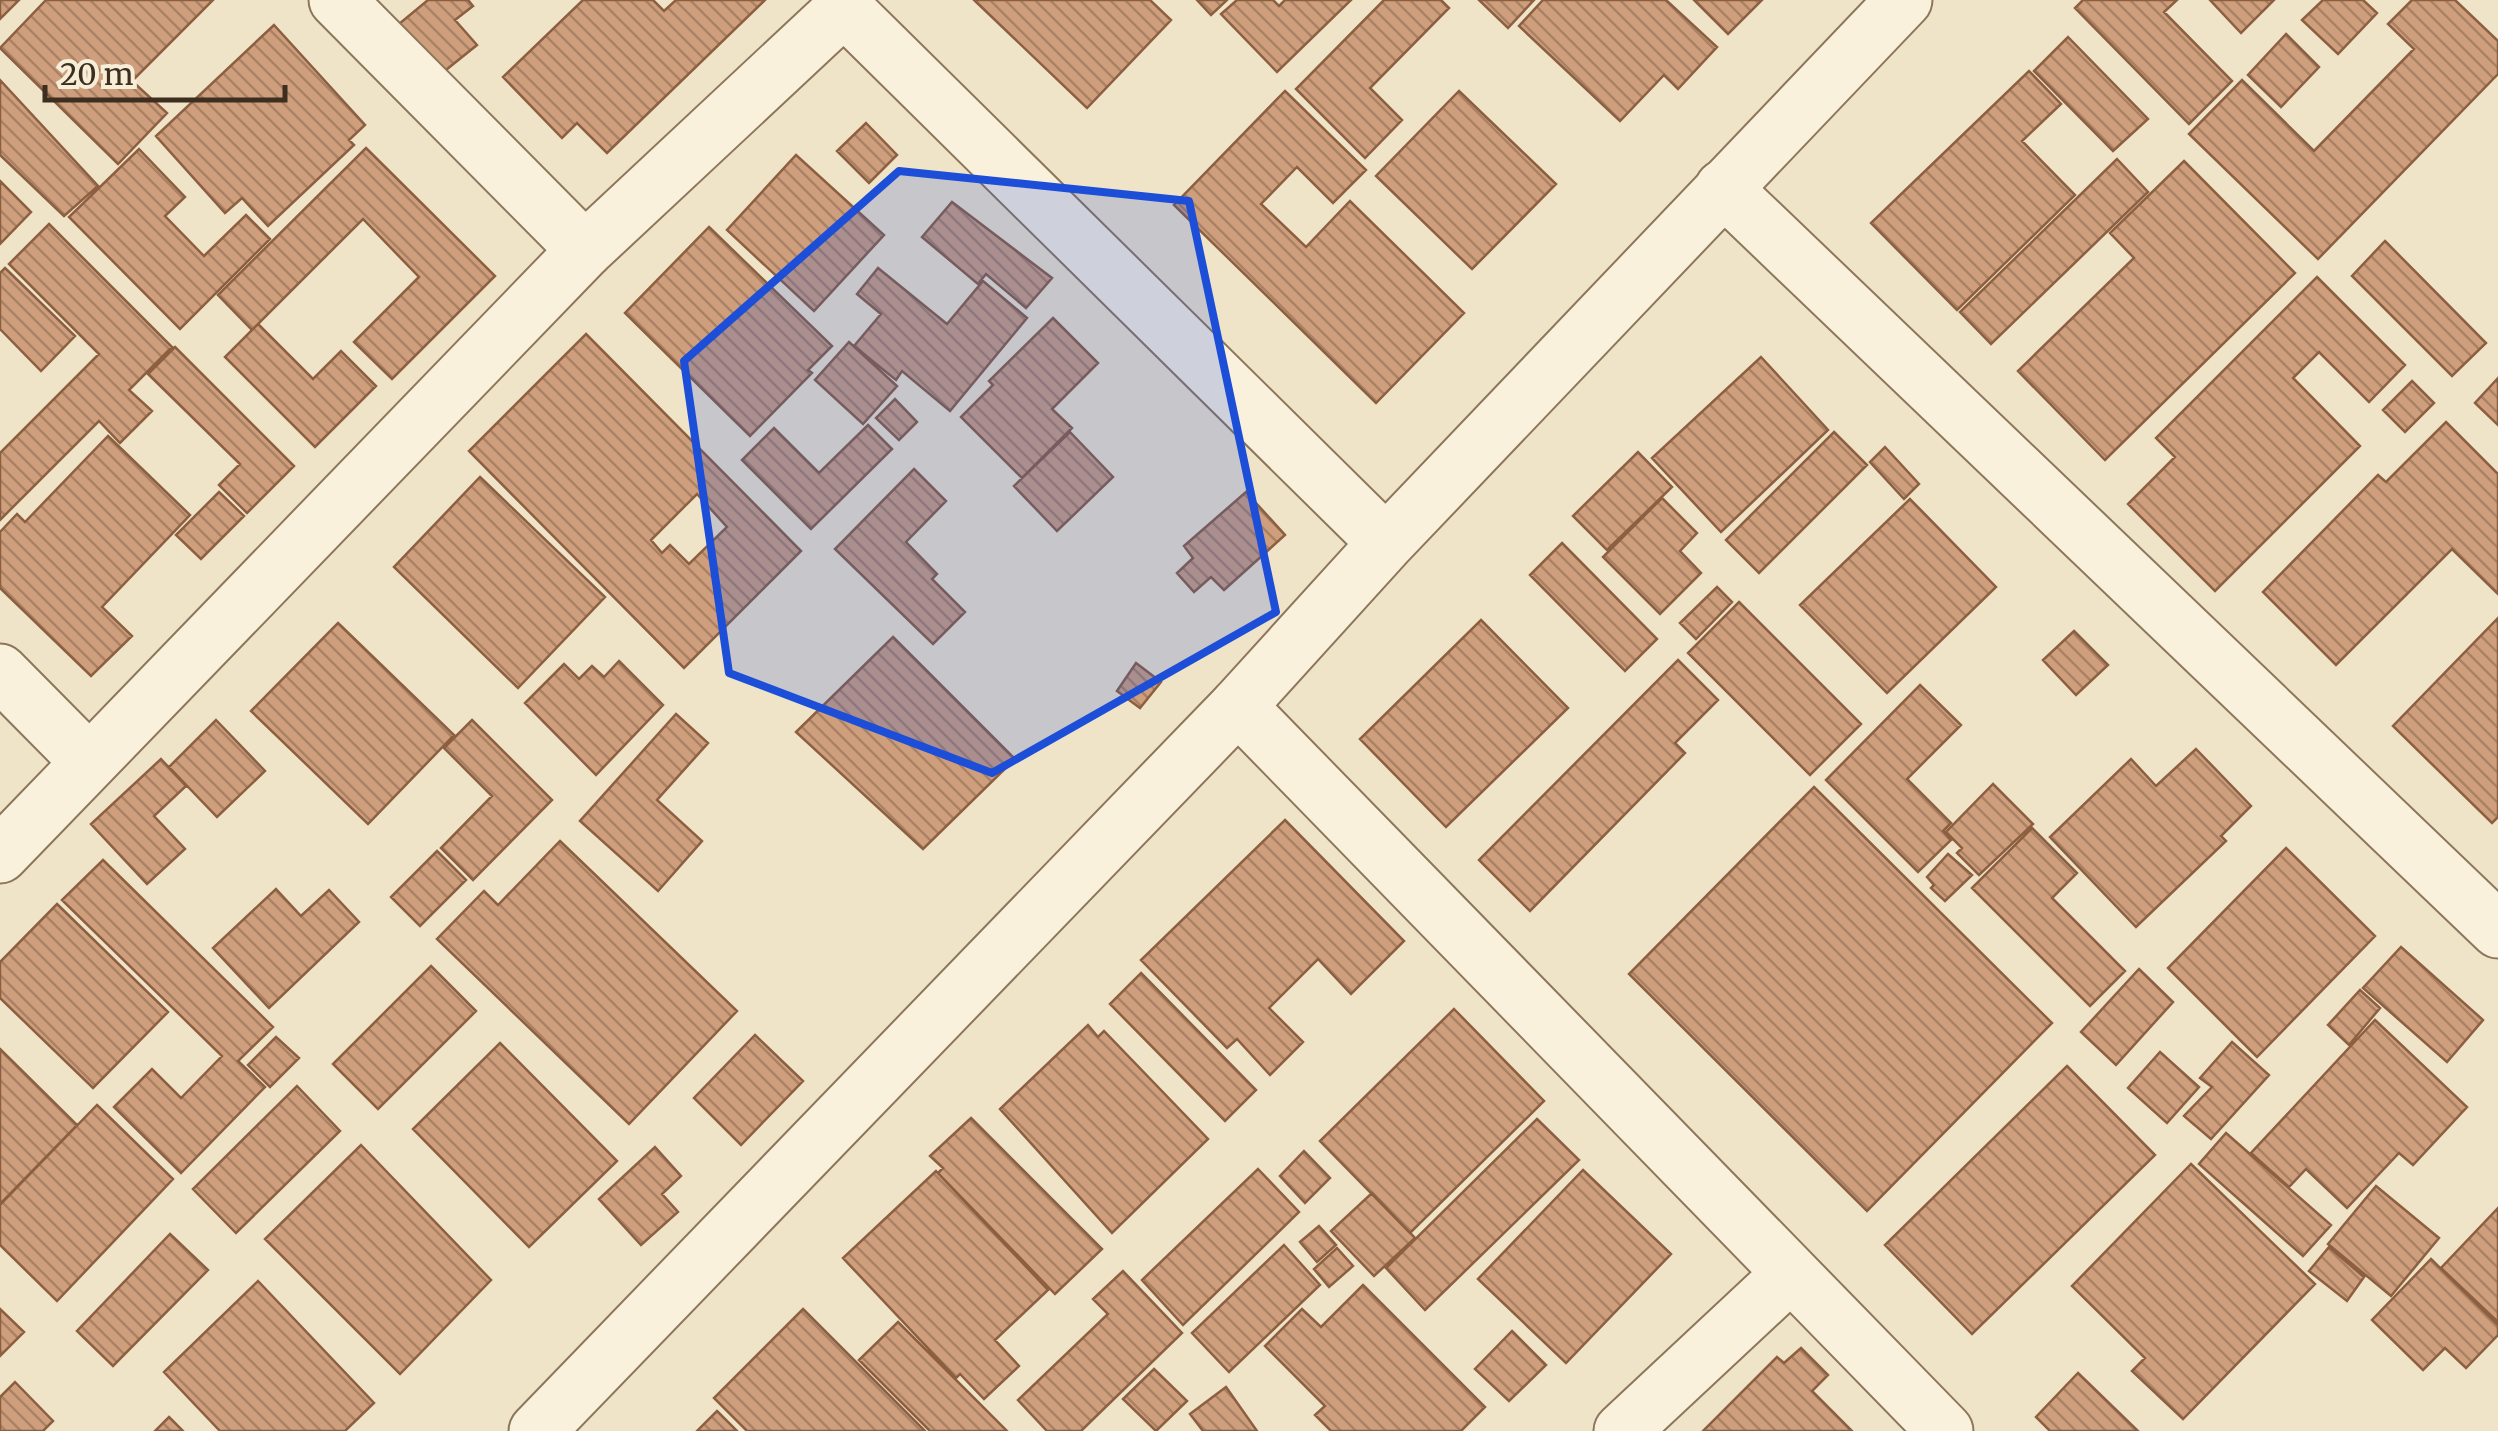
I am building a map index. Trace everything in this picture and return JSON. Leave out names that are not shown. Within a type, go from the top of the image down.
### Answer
[{"type":"street","points":[[337,0],[585,250]]},
{"type":"street","points":[[537,1431],[1238,706],[1386,543],[1904,0]]},
{"type":"street","points":[[0,856],[585,250],[848,4],[1386,543]]},
{"type":"street","points":[[1722,188],[2498,930]]},
{"type":"street","points":[[0,672],[90,762]]},
{"type":"street","points":[[1238,706],[1944,1431]]},
{"type":"street","points":[[1622,1431],[1789,1275]]},
{"type":"highlighted area","points":[[899,171],[1189,201],[1276,612],[992,773],[729,673],[684,361]]},
{"type":"building","points":[[0,0],[19,0],[0,19]]},
{"type":"building","points":[[46,0],[213,0],[132,81],[167,113],[118,164],[0,48]]},
{"type":"building","points":[[428,0],[468,0],[473,6],[455,20],[477,45],[426,86],[391,43],[406,30],[399,24]]},
{"type":"building","points":[[583,0],[653,0],[664,11],[676,0],[765,0],[607,153],[577,123],[562,138],[503,77]]},
{"type":"building","points":[[974,0],[1150,0],[1171,20],[1087,108]]},
{"type":"building","points":[[1197,0],[1227,0],[1211,15]]},
{"type":"building","points":[[1237,0],[1273,0],[1279,6],[1285,0],[1351,0],[1277,72],[1221,14]]},
{"type":"building","points":[[1384,0],[1441,0],[1449,8],[1370,88],[1402,120],[1365,158],[1296,89]]},
{"type":"building","points":[[1479,0],[1534,0],[1508,28]]},
{"type":"building","points":[[1543,0],[1666,0],[1717,47],[1678,89],[1664,75],[1620,121],[1519,26]]},
{"type":"building","points":[[1694,0],[1762,0],[1728,34]]},
{"type":"building","points":[[2083,0],[2177,0],[2164,12],[2232,81],[2189,124],[2075,8]]},
{"type":"building","points":[[2210,0],[2274,0],[2241,33]]},
{"type":"building","points":[[2323,0],[2363,0],[2377,13],[2338,54],[2302,20]]},
{"type":"building","points":[[2412,0],[2455,0],[2498,41],[2498,74],[2318,259],[2189,134],[2242,80],[2314,151],[2414,49],[2388,24]]},
{"type":"building","points":[[274,25],[365,125],[349,140],[354,145],[268,226],[242,198],[225,213],[156,136]]},
{"type":"building","points":[[2286,34],[2319,67],[2281,107],[2248,75]]},
{"type":"building","points":[[2068,37],[2148,119],[2113,151],[2034,71]]},
{"type":"building","points":[[2029,71],[2061,104],[2022,141],[2075,195],[1957,310],[1871,223]]},
{"type":"building","points":[[0,80],[98,186],[64,216],[0,155]]},
{"type":"building","points":[[1285,91],[1366,170],[1333,203],[1297,167],[1261,204],[1306,247],[1350,201],[1464,313],[1376,403],[1174,205]]},
{"type":"building","points":[[1459,91],[1556,184],[1472,269],[1376,176]]},
{"type":"building","points":[[866,123],[897,155],[869,183],[837,151]]},
{"type":"building","points":[[366,148],[495,276],[392,379],[354,342],[419,277],[363,219],[252,330],[218,295]]},
{"type":"building","points":[[139,149],[185,197],[165,216],[204,256],[246,215],[270,239],[180,329],[69,217]]},
{"type":"building","points":[[796,155],[884,235],[814,311],[727,230]]},
{"type":"building","points":[[2117,159],[2148,192],[1991,344],[1960,312]]},
{"type":"building","points":[[2184,161],[2295,273],[2105,460],[2018,371],[2134,258],[2110,233]]},
{"type":"building","points":[[0,181],[31,212],[0,244]]},
{"type":"building","points":[[952,202],[1052,278],[1026,308],[986,274],[978,284],[922,237]]},
{"type":"building","points":[[49,224],[172,347],[129,390],[152,411],[120,443],[99,421],[0,520],[0,453],[99,354],[9,264]]},
{"type":"building","points":[[709,227],[832,346],[808,370],[812,373],[750,436],[625,313]]},
{"type":"building","points":[[2385,241],[2486,343],[2452,376],[2352,276]]},
{"type":"building","points":[[5,268],[75,336],[41,371],[0,329],[0,273]]},
{"type":"building","points":[[878,268],[947,324],[983,281],[1027,318],[950,411],[902,371],[896,380],[854,346],[881,314],[857,294]]},
{"type":"building","points":[[2317,277],[2405,365],[2369,402],[2319,352],[2293,378],[2360,446],[2215,591],[2128,504],[2175,457],[2156,438]]},
{"type":"building","points":[[1053,318],[1098,363],[1052,409],[1072,428],[1022,478],[961,417],[993,385],[989,381]]},
{"type":"building","points":[[258,324],[313,379],[341,351],[376,386],[315,447],[225,357]]},
{"type":"building","points":[[586,334],[801,551],[684,668],[469,451]],"holes":[[[697,494],[727,527],[689,564],[670,545],[662,553],[651,540]]]},
{"type":"building","points":[[849,342],[897,386],[863,424],[815,380]]},
{"type":"building","points":[[175,347],[294,466],[247,513],[219,485],[240,464],[148,374]]},
{"type":"building","points":[[1761,357],[1828,430],[1721,532],[1652,458]]},
{"type":"building","points":[[2498,378],[2498,425],[2475,403]]},
{"type":"building","points":[[2412,381],[2434,403],[2405,432],[2383,410]]},
{"type":"building","points":[[895,399],[917,422],[899,440],[876,418]]},
{"type":"building","points":[[2446,422],[2498,474],[2498,594],[2452,549],[2336,665],[2263,592],[2378,475],[2386,482]]},
{"type":"building","points":[[868,425],[892,449],[811,529],[742,460],[774,428],[819,473]]},
{"type":"building","points":[[1070,432],[1113,477],[1057,531],[1014,486]]},
{"type":"building","points":[[1834,432],[1867,465],[1759,573],[1726,540]]},
{"type":"building","points":[[108,436],[190,515],[102,607],[132,636],[91,676],[0,588],[0,532],[17,514],[25,522]]},
{"type":"building","points":[[1885,447],[1919,484],[1904,499],[1870,462]]},
{"type":"building","points":[[1638,452],[1672,487],[1607,550],[1573,516]]},
{"type":"building","points":[[914,469],[946,501],[906,542],[937,574],[932,579],[965,612],[933,644],[835,549]]},
{"type":"building","points":[[480,477],[605,597],[518,688],[394,567]]},
{"type":"building","points":[[219,492],[244,516],[201,559],[176,535]]},
{"type":"building","points":[[1246,492],[1285,535],[1224,590],[1211,577],[1194,592],[1177,573],[1193,558],[1184,546]]},
{"type":"building","points":[[1662,498],[1697,533],[1680,551],[1701,573],[1660,614],[1603,557]]},
{"type":"building","points":[[1910,499],[1996,587],[1887,693],[1800,605]]},
{"type":"building","points":[[1562,543],[1657,639],[1625,671],[1530,575]]},
{"type":"building","points":[[1717,587],[1732,602],[1696,639],[1680,623]]},
{"type":"building","points":[[1739,602],[1861,724],[1810,775],[1688,653]]},
{"type":"building","points":[[2498,618],[2498,817],[2492,823],[2393,726]]},
{"type":"building","points":[[1481,620],[1568,708],[1446,827],[1360,739]]},
{"type":"building","points":[[338,623],[454,735],[368,824],[251,711]]},
{"type":"building","points":[[2074,631],[2108,665],[2076,695],[2043,660]]},
{"type":"building","points":[[893,637],[1015,759],[923,849],[796,732]]},
{"type":"building","points":[[1678,660],[1718,700],[1675,743],[1685,753],[1530,911],[1479,860]]},
{"type":"building","points":[[619,661],[663,705],[596,775],[525,703],[564,664],[579,679],[592,666],[604,677]]},
{"type":"building","points":[[1136,663],[1161,682],[1140,708],[1117,691]]},
{"type":"building","points":[[1920,685],[1961,725],[1907,779],[1951,823],[1943,831],[1951,840],[1918,872],[1826,780]]},
{"type":"building","points":[[676,714],[708,743],[657,800],[702,841],[658,891],[580,821]]},
{"type":"building","points":[[216,720],[265,771],[217,817],[169,767]]},
{"type":"building","points":[[472,720],[552,800],[473,880],[441,848],[492,796],[444,748]]},
{"type":"building","points":[[2196,749],[2251,806],[2221,836],[2226,841],[2136,927],[2050,837],[2131,759],[2156,786]]},
{"type":"building","points":[[161,759],[186,786],[154,816],[185,849],[147,884],[91,824]]},
{"type":"building","points":[[1993,784],[2033,824],[1979,875],[1957,853],[1962,848],[1946,832]]},
{"type":"building","points":[[1814,787],[2052,1023],[1867,1211],[1629,974]]},
{"type":"building","points":[[1285,820],[1404,941],[1351,994],[1318,959],[1269,1008],[1303,1042],[1270,1075],[1237,1039],[1227,1048],[1141,960]]},
{"type":"building","points":[[2032,828],[2077,873],[2052,898],[2125,971],[2090,1006],[1972,888]]},
{"type":"building","points":[[560,841],[737,1011],[629,1124],[437,939],[484,891],[498,905]]},
{"type":"building","points":[[2286,848],[2375,936],[2257,1057],[2168,968]]},
{"type":"building","points":[[437,851],[466,880],[420,926],[391,897]]},
{"type":"building","points":[[1948,854],[1972,875],[1945,901],[1931,888],[1934,885],[1927,877]]},
{"type":"building","points":[[103,860],[273,1027],[238,1061],[265,1087],[181,1173],[114,1107],[152,1069],[181,1098],[222,1056],[62,900]]},
{"type":"building","points":[[276,889],[301,916],[329,890],[359,922],[269,1008],[213,948]]},
{"type":"building","points":[[57,904],[168,1012],[93,1088],[0,998],[0,962]]},
{"type":"building","points":[[2401,947],[2483,1020],[2447,1062],[2363,988]]},
{"type":"building","points":[[431,966],[476,1011],[378,1109],[333,1064]]},
{"type":"building","points":[[2139,969],[2173,1002],[2116,1065],[2081,1032]]},
{"type":"building","points":[[1141,973],[1256,1090],[1225,1121],[1110,1004]]},
{"type":"building","points":[[2360,990],[2380,1008],[2349,1045],[2328,1025]]},
{"type":"building","points":[[1454,1009],[1544,1101],[1410,1233],[1320,1141]]},
{"type":"building","points":[[2375,1020],[2467,1107],[2413,1165],[2399,1153],[2347,1208],[2306,1169],[2289,1187],[2251,1153]]},
{"type":"building","points":[[1088,1025],[1098,1037],[1104,1031],[1208,1139],[1112,1233],[1000,1109]]},
{"type":"building","points":[[755,1035],[803,1081],[741,1145],[694,1098]]},
{"type":"building","points":[[276,1037],[299,1058],[270,1087],[248,1065]]},
{"type":"building","points":[[2232,1042],[2269,1075],[2211,1139],[2184,1116],[2212,1087],[2200,1078]]},
{"type":"building","points":[[500,1043],[617,1161],[529,1247],[413,1129]]},
{"type":"building","points":[[0,1049],[77,1125],[0,1204]]},
{"type":"building","points":[[2160,1052],[2199,1087],[2167,1123],[2128,1088]]},
{"type":"building","points":[[2067,1066],[2155,1155],[1972,1334],[1885,1245]]},
{"type":"building","points":[[297,1086],[340,1131],[236,1233],[193,1189]]},
{"type":"building","points":[[97,1105],[173,1179],[57,1301],[0,1245],[0,1205]]},
{"type":"building","points":[[971,1118],[1102,1249],[1055,1294],[938,1173],[943,1168],[930,1156]]},
{"type":"building","points":[[1537,1119],[1579,1160],[1425,1310],[1386,1268]]},
{"type":"building","points":[[2226,1133],[2331,1225],[2303,1256],[2199,1164]]},
{"type":"building","points":[[361,1145],[491,1280],[400,1374],[265,1239]]},
{"type":"building","points":[[655,1147],[681,1176],[662,1194],[678,1212],[641,1245],[599,1199]]},
{"type":"building","points":[[1304,1151],[1330,1178],[1305,1203],[1280,1176]]},
{"type":"building","points":[[2191,1164],[2315,1284],[2183,1419],[2132,1371],[2145,1358],[2072,1286]]},
{"type":"building","points":[[1258,1169],[1299,1212],[1183,1325],[1142,1280]]},
{"type":"building","points":[[1583,1170],[1671,1254],[1566,1363],[1478,1279]]},
{"type":"building","points":[[936,1171],[1048,1290],[995,1340],[1019,1366],[984,1399],[960,1374],[956,1378],[843,1258]]},
{"type":"building","points":[[2376,1186],[2439,1238],[2391,1296],[2328,1244]]},
{"type":"building","points":[[1372,1193],[1415,1238],[1374,1276],[1331,1231]]},
{"type":"building","points":[[2498,1208],[2498,1322],[2441,1268]]},
{"type":"building","points":[[1319,1226],[1336,1245],[1317,1262],[1300,1242]]},
{"type":"building","points":[[170,1234],[208,1270],[113,1366],[77,1331]]},
{"type":"building","points":[[1284,1245],[1320,1285],[1229,1372],[1192,1333]]},
{"type":"building","points":[[2329,1247],[2364,1277],[2347,1301],[2309,1271]]},
{"type":"building","points":[[1337,1248],[1353,1266],[1329,1287],[1314,1269]]},
{"type":"building","points":[[2431,1259],[2498,1325],[2498,1335],[2466,1368],[2445,1348],[2423,1370],[2372,1320]]},
{"type":"building","points":[[1123,1271],[1182,1333],[1081,1431],[1047,1431],[1018,1400],[1108,1314],[1093,1299]]},
{"type":"building","points":[[258,1281],[374,1403],[345,1431],[220,1431],[164,1372]]},
{"type":"building","points":[[1363,1285],[1485,1407],[1461,1431],[1331,1431],[1315,1415],[1325,1406],[1265,1346],[1302,1309],[1321,1327]]},
{"type":"building","points":[[0,1309],[24,1332],[0,1356]]},
{"type":"building","points":[[803,1309],[925,1431],[747,1431],[714,1398]]},
{"type":"building","points":[[898,1322],[1007,1431],[930,1431],[859,1360]]},
{"type":"building","points":[[1512,1331],[1546,1365],[1509,1401],[1475,1369]]},
{"type":"building","points":[[1801,1348],[1828,1375],[1812,1391],[1852,1431],[1703,1431],[1777,1357],[1784,1363]]},
{"type":"building","points":[[1154,1369],[1187,1401],[1156,1431],[1123,1399]]},
{"type":"building","points":[[2078,1373],[2138,1431],[2050,1431],[2036,1417]]},
{"type":"building","points":[[15,1382],[53,1421],[43,1431],[0,1431],[0,1397]]},
{"type":"building","points":[[1226,1387],[1257,1431],[1203,1431],[1190,1414]]},
{"type":"building","points":[[717,1411],[737,1431],[697,1431]]},
{"type":"building","points":[[169,1417],[183,1431],[155,1431]]}]
